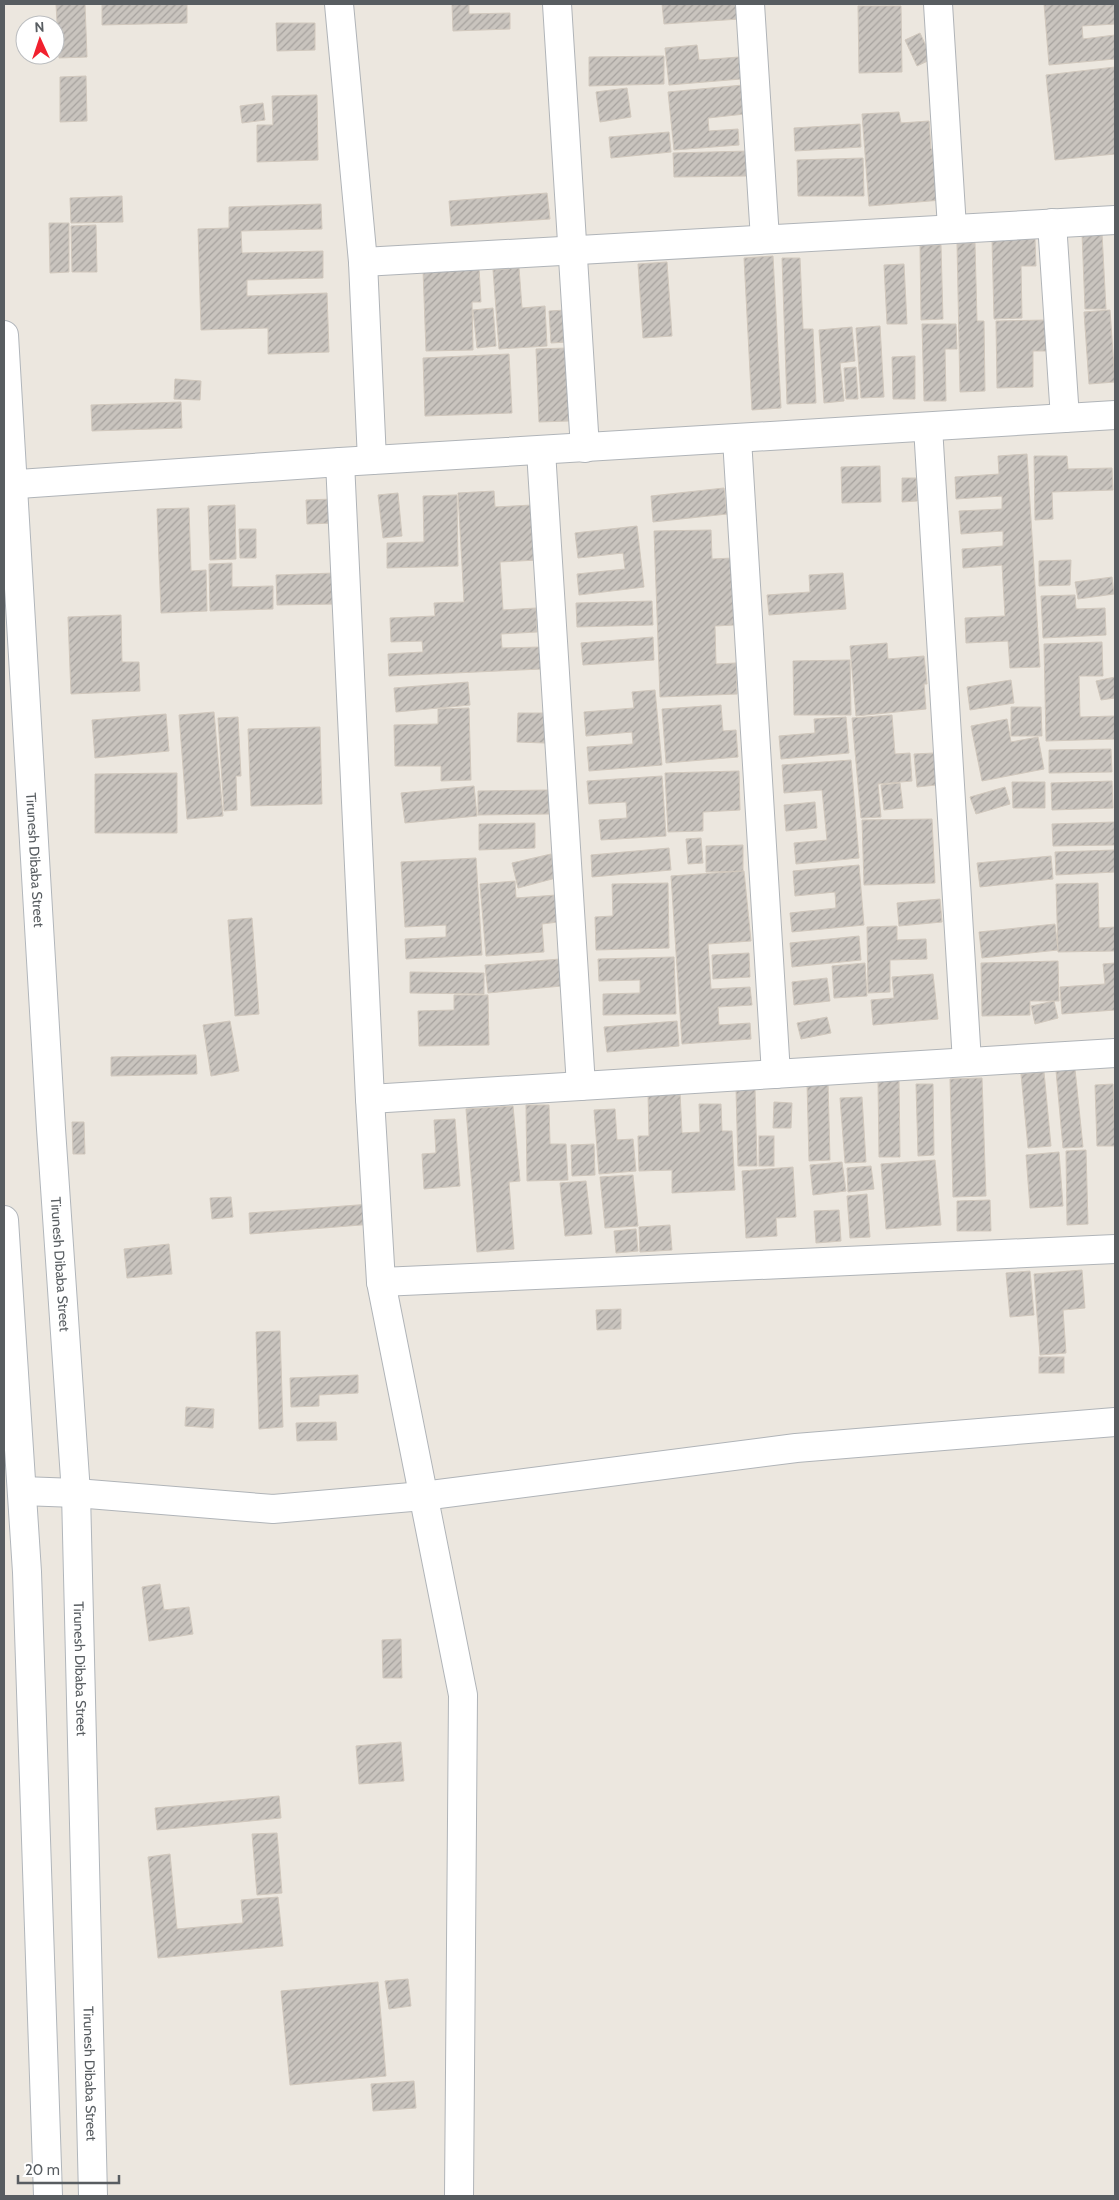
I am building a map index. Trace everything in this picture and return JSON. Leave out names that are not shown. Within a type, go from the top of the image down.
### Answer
[{"type":"street","points":[[339,4],[362,262],[372,460]]},
{"type":"street","points":[[558,4],[585,448]]},
{"type":"street","points":[[750,4],[765,239]]},
{"type":"street","points":[[938,4],[952,228]]},
{"type":"street","points":[[362,262],[1115,220]]},
{"type":"street","points":[[1052,223],[1066,418]]},
{"type":"street","name":"Tirunesh Dibaba Street","points":[[4,334],[8,484],[76,1493],[93,2196]]},
{"type":"street","points":[[8,484],[1115,415]]},
{"type":"street","points":[[928,427],[967,1062]]},
{"type":"street","points":[[737,439],[776,1074]]},
{"type":"street","points":[[541,451],[581,1086]]},
{"type":"street","points":[[340,462],[370,1099],[381,1282],[463,1695],[460,2196]]},
{"type":"street","points":[[370,1099],[1115,1053]]},
{"type":"street","points":[[4,1220],[12,1448],[22,1491],[28,1572],[48,2196]]},
{"type":"street","points":[[381,1282],[1115,1249]]},
{"type":"street","points":[[22,1491],[76,1493],[274,1509],[423,1496],[796,1448],[1115,1422]]},
{"type":"building","points":[[56,4],[85,4],[87,57],[65,58],[65,15],[57,15]]},
{"type":"building","points":[[102,4],[187,4],[187,23],[102,25]]},
{"type":"building","points":[[452,4],[469,4],[469,14],[510,13],[510,29],[453,31]]},
{"type":"building","points":[[662,4],[739,4],[740,19],[664,24]]},
{"type":"building","points":[[1044,4],[1115,4],[1115,24],[1082,26],[1083,39],[1115,35],[1115,59],[1049,65]]},
{"type":"building","points":[[858,6],[901,6],[902,72],[859,73]]},
{"type":"building","points":[[276,23],[315,23],[315,50],[277,51]]},
{"type":"building","points":[[920,33],[932,59],[917,66],[905,40]]},
{"type":"building","points":[[697,45],[699,60],[739,57],[741,79],[669,85],[665,48]]},
{"type":"building","points":[[664,56],[664,84],[589,86],[589,57]]},
{"type":"building","points":[[1115,67],[1115,154],[1055,160],[1046,75]]},
{"type":"building","points":[[86,76],[87,121],[60,122],[60,77]]},
{"type":"building","points":[[743,85],[745,114],[708,118],[709,131],[738,129],[739,145],[674,150],[668,92]]},
{"type":"building","points":[[627,88],[631,117],[600,122],[596,92]]},
{"type":"building","points":[[317,95],[318,160],[257,162],[257,125],[273,125],[272,96]]},
{"type":"building","points":[[263,103],[265,120],[242,123],[240,106]]},
{"type":"building","points":[[899,112],[901,123],[929,121],[931,149],[938,149],[942,200],[869,206],[862,114]]},
{"type":"building","points":[[860,124],[861,147],[795,151],[794,128]]},
{"type":"building","points":[[669,132],[671,152],[611,158],[609,137]]},
{"type":"building","points":[[748,151],[748,176],[674,177],[673,153]]},
{"type":"building","points":[[863,158],[864,196],[798,196],[797,160]]},
{"type":"building","points":[[547,193],[550,219],[451,226],[449,201]]},
{"type":"building","points":[[122,196],[123,222],[71,223],[70,198]]},
{"type":"building","points":[[321,204],[322,229],[241,231],[242,253],[323,251],[323,278],[247,280],[247,296],[327,293],[329,352],[268,354],[268,328],[201,330],[198,229],[229,228],[229,207]]},
{"type":"building","points":[[49,223],[69,223],[69,272],[50,273]]},
{"type":"building","points":[[96,225],[97,272],[72,272],[71,226]]},
{"type":"building","points":[[1102,233],[1106,309],[1085,309],[1082,234]]},
{"type":"building","points":[[1035,239],[1036,266],[1021,266],[1022,318],[994,319],[992,240]]},
{"type":"building","points":[[957,243],[975,243],[977,321],[984,321],[985,391],[960,392]]},
{"type":"building","points":[[920,245],[941,245],[943,319],[921,320]]},
{"type":"building","points":[[773,256],[781,408],[752,410],[744,258]]},
{"type":"building","points":[[782,258],[800,258],[803,329],[813,329],[816,403],[787,404]]},
{"type":"building","points":[[667,262],[672,336],[643,338],[638,264]]},
{"type":"building","points":[[904,264],[907,324],[887,324],[884,265]]},
{"type":"building","points":[[479,268],[481,302],[472,302],[473,350],[426,351],[423,270]]},
{"type":"building","points":[[519,268],[522,308],[545,306],[547,346],[499,349],[493,270]]},
{"type":"building","points":[[493,308],[496,346],[477,348],[473,310]]},
{"type":"building","points":[[566,310],[567,342],[551,343],[549,311]]},
{"type":"building","points":[[1110,310],[1115,382],[1089,384],[1084,312]]},
{"type":"building","points":[[1046,320],[1047,351],[1033,351],[1033,387],[997,388],[996,321]]},
{"type":"building","points":[[922,324],[956,324],[957,349],[945,349],[946,401],[924,401]]},
{"type":"building","points":[[880,326],[884,397],[861,398],[856,328]]},
{"type":"building","points":[[852,327],[855,361],[840,363],[844,401],[824,403],[819,330]]},
{"type":"building","points":[[567,348],[569,421],[539,422],[536,349]]},
{"type":"building","points":[[509,354],[512,413],[425,416],[423,358]]},
{"type":"building","points":[[915,356],[915,399],[893,399],[892,357]]},
{"type":"building","points":[[856,367],[858,399],[846,399],[844,368]]},
{"type":"building","points":[[175,379],[201,381],[200,400],[174,399]]},
{"type":"building","points":[[181,402],[182,428],[92,431],[91,405]]},
{"type":"building","points":[[1027,454],[1040,667],[1010,668],[1008,641],[966,643],[965,618],[1005,616],[1002,565],[963,568],[962,549],[1003,546],[1003,531],[961,534],[959,511],[1002,509],[1002,496],[956,499],[955,477],[999,474],[998,456]]},
{"type":"building","points":[[1034,456],[1067,456],[1068,469],[1112,468],[1113,490],[1052,492],[1053,519],[1035,520]]},
{"type":"building","points":[[880,466],[881,502],[842,503],[841,467]]},
{"type":"building","points":[[902,478],[916,478],[917,501],[902,502]]},
{"type":"building","points":[[724,488],[727,514],[653,522],[651,496]]},
{"type":"building","points":[[494,491],[495,507],[532,505],[538,560],[500,562],[503,610],[536,608],[537,632],[501,634],[502,648],[540,647],[542,669],[389,676],[388,654],[423,652],[422,641],[391,642],[390,618],[435,616],[434,603],[464,602],[458,493]]},
{"type":"building","points":[[398,493],[402,536],[383,538],[378,495]]},
{"type":"building","points":[[457,495],[458,566],[387,568],[387,543],[424,542],[423,496]]},
{"type":"building","points":[[333,499],[335,523],[307,524],[306,500]]},
{"type":"building","points":[[235,505],[236,559],[210,560],[208,506]]},
{"type":"building","points":[[189,508],[191,571],[206,570],[207,611],[161,613],[157,509]]},
{"type":"building","points":[[637,526],[644,587],[579,595],[577,574],[625,569],[623,553],[578,558],[575,533]]},
{"type":"building","points":[[239,529],[256,529],[256,558],[240,558]]},
{"type":"building","points":[[711,530],[712,559],[733,558],[734,625],[715,626],[716,664],[736,663],[737,694],[660,697],[654,531]]},
{"type":"building","points":[[1071,560],[1070,585],[1039,586],[1039,561]]},
{"type":"building","points":[[232,563],[232,587],[273,586],[273,609],[210,611],[209,564]]},
{"type":"building","points":[[335,573],[335,604],[277,605],[276,575]]},
{"type":"building","points":[[843,573],[846,609],[769,615],[767,595],[810,592],[809,575]]},
{"type":"building","points":[[1112,577],[1114,594],[1078,599],[1075,582]]},
{"type":"building","points":[[1075,595],[1076,609],[1105,608],[1106,635],[1043,638],[1041,596]]},
{"type":"building","points":[[652,601],[653,625],[577,627],[576,603]]},
{"type":"building","points":[[121,615],[122,662],[139,662],[140,691],[71,694],[68,617]]},
{"type":"building","points":[[653,637],[654,660],[583,665],[581,643]]},
{"type":"building","points":[[1102,642],[1103,676],[1079,676],[1080,717],[1115,716],[1115,739],[1046,741],[1044,644]]},
{"type":"building","points":[[887,643],[888,659],[924,656],[927,684],[924,684],[926,709],[856,716],[850,646]]},
{"type":"building","points":[[850,660],[851,715],[794,715],[793,661]]},
{"type":"building","points":[[1115,677],[1115,698],[1101,700],[1096,681]]},
{"type":"building","points":[[1011,680],[1014,703],[970,710],[967,687]]},
{"type":"building","points":[[468,682],[470,705],[396,712],[394,688]]},
{"type":"building","points":[[655,690],[662,765],[589,771],[587,747],[633,744],[632,732],[586,736],[584,712],[634,708],[632,692]]},
{"type":"building","points":[[721,705],[723,731],[736,730],[738,757],[666,763],[662,709]]},
{"type":"building","points":[[1011,707],[1041,707],[1042,736],[1011,736]]},
{"type":"building","points":[[469,708],[471,780],[441,781],[441,766],[395,766],[394,725],[438,724],[438,709]]},
{"type":"building","points":[[214,712],[223,816],[187,819],[179,715]]},
{"type":"building","points":[[518,713],[546,713],[545,743],[517,742]]},
{"type":"building","points":[[166,714],[169,751],[95,758],[92,720]]},
{"type":"building","points":[[892,715],[895,754],[910,753],[912,781],[878,784],[881,817],[861,818],[852,718]]},
{"type":"building","points":[[238,717],[241,776],[236,776],[237,810],[224,811],[218,718]]},
{"type":"building","points":[[846,717],[849,753],[781,759],[779,736],[815,733],[814,719]]},
{"type":"building","points":[[1007,719],[1011,742],[1038,737],[1044,769],[982,781],[971,726]]},
{"type":"building","points":[[320,727],[322,804],[251,806],[248,729]]},
{"type":"building","points":[[1111,749],[1112,772],[1049,773],[1049,750]]},
{"type":"building","points":[[934,753],[936,785],[917,787],[914,754]]},
{"type":"building","points":[[851,760],[859,858],[796,864],[794,843],[827,840],[822,790],[784,793],[782,765]]},
{"type":"building","points":[[739,771],[740,810],[703,812],[703,831],[668,832],[665,773]]},
{"type":"building","points":[[177,773],[177,833],[95,833],[95,774]]},
{"type":"building","points":[[662,776],[666,836],[601,840],[599,820],[627,818],[626,802],[589,804],[587,781]]},
{"type":"building","points":[[1112,781],[1113,808],[1052,810],[1051,783]]},
{"type":"building","points":[[1012,782],[1045,782],[1045,808],[1013,808]]},
{"type":"building","points":[[900,783],[903,808],[884,810],[881,785]]},
{"type":"building","points":[[474,786],[477,816],[405,823],[401,793]]},
{"type":"building","points":[[1005,787],[1010,804],[976,814],[970,797]]},
{"type":"building","points":[[548,790],[549,814],[478,815],[478,791]]},
{"type":"building","points":[[815,802],[817,828],[786,831],[784,805]]},
{"type":"building","points":[[932,819],[935,883],[864,885],[862,820]]},
{"type":"building","points":[[1115,822],[1115,845],[1053,846],[1052,824]]},
{"type":"building","points":[[535,823],[535,848],[479,850],[479,824]]},
{"type":"building","points":[[701,838],[703,863],[688,864],[686,839]]},
{"type":"building","points":[[743,845],[743,871],[706,872],[706,846]]},
{"type":"building","points":[[669,848],[671,870],[592,877],[591,855]]},
{"type":"building","points":[[1115,850],[1115,872],[1056,875],[1055,852]]},
{"type":"building","points":[[551,854],[556,878],[518,888],[512,863]]},
{"type":"building","points":[[1051,856],[1053,879],[980,887],[977,863]]},
{"type":"building","points":[[476,858],[482,955],[406,959],[405,939],[446,937],[446,925],[405,927],[401,862]]},
{"type":"building","points":[[859,865],[864,925],[792,932],[790,913],[836,908],[835,892],[795,896],[793,871]]},
{"type":"building","points":[[744,871],[751,941],[708,944],[711,989],[750,987],[752,1005],[718,1007],[719,1025],[750,1023],[751,1039],[682,1044],[671,876]]},
{"type":"building","points":[[515,881],[516,898],[556,895],[558,922],[542,924],[544,952],[486,956],[480,884]]},
{"type":"building","points":[[668,883],[669,948],[596,950],[595,917],[613,916],[612,884]]},
{"type":"building","points":[[1098,883],[1099,928],[1115,927],[1115,951],[1058,952],[1056,884]]},
{"type":"building","points":[[940,899],[942,922],[899,926],[897,903]]},
{"type":"building","points":[[252,918],[259,1014],[235,1016],[228,920]]},
{"type":"building","points":[[1055,924],[1058,950],[982,958],[979,932]]},
{"type":"building","points":[[897,926],[897,940],[926,939],[927,959],[890,960],[890,992],[868,993],[867,927]]},
{"type":"building","points":[[859,936],[861,960],[792,967],[790,943]]},
{"type":"building","points":[[749,953],[750,977],[713,979],[712,955]]},
{"type":"building","points":[[674,957],[676,1014],[603,1015],[603,994],[640,993],[640,980],[599,981],[598,959]]},
{"type":"building","points":[[560,959],[562,986],[488,993],[485,965]]},
{"type":"building","points":[[1058,961],[1059,1001],[1030,1001],[1030,1015],[982,1016],[981,963]]},
{"type":"building","points":[[865,963],[867,996],[834,998],[832,966]]},
{"type":"building","points":[[1115,963],[1115,1010],[1062,1014],[1060,987],[1105,984],[1103,964]]},
{"type":"building","points":[[410,972],[484,973],[484,994],[410,993]]},
{"type":"building","points":[[933,974],[938,1019],[873,1025],[871,1000],[894,998],[892,977]]},
{"type":"building","points":[[827,978],[830,1001],[794,1005],[792,982]]},
{"type":"building","points":[[454,995],[488,995],[489,1045],[419,1046],[418,1011],[454,1010]]},
{"type":"building","points":[[1054,1001],[1058,1018],[1035,1024],[1031,1006]]},
{"type":"building","points":[[827,1017],[831,1033],[801,1039],[797,1023]]},
{"type":"building","points":[[230,1021],[239,1071],[211,1076],[203,1025]]},
{"type":"building","points":[[677,1021],[679,1046],[607,1052],[604,1027]]},
{"type":"building","points":[[196,1055],[197,1074],[111,1076],[111,1057]]},
{"type":"building","points":[[1075,1069],[1083,1147],[1063,1148],[1056,1071]]},
{"type":"building","points":[[1044,1072],[1051,1146],[1028,1148],[1021,1074]]},
{"type":"building","points":[[982,1078],[986,1196],[953,1197],[950,1079]]},
{"type":"building","points":[[878,1080],[899,1080],[900,1157],[879,1157]]},
{"type":"building","points":[[828,1082],[830,1160],[809,1161],[807,1083]]},
{"type":"building","points":[[916,1084],[933,1084],[934,1155],[918,1156]]},
{"type":"building","points":[[1113,1084],[1115,1146],[1097,1146],[1095,1085]]},
{"type":"building","points":[[736,1089],[755,1089],[757,1166],[738,1166]]},
{"type":"building","points":[[680,1092],[682,1133],[700,1132],[699,1104],[721,1104],[722,1131],[732,1131],[735,1190],[672,1193],[672,1170],[639,1171],[638,1136],[649,1136],[648,1093]]},
{"type":"building","points":[[862,1097],[866,1162],[845,1163],[840,1098]]},
{"type":"building","points":[[774,1102],[792,1103],[791,1128],[773,1128]]},
{"type":"building","points":[[526,1105],[549,1105],[550,1144],[566,1144],[568,1180],[527,1181]]},
{"type":"building","points":[[513,1106],[520,1181],[509,1182],[514,1249],[477,1252],[466,1109]]},
{"type":"building","points":[[615,1109],[617,1140],[633,1139],[636,1171],[599,1174],[594,1110]]},
{"type":"building","points":[[455,1119],[460,1186],[424,1189],[422,1154],[436,1153],[434,1120]]},
{"type":"building","points":[[72,1122],[84,1122],[85,1154],[73,1154]]},
{"type":"building","points":[[759,1136],[774,1136],[774,1166],[759,1166]]},
{"type":"building","points":[[594,1144],[595,1175],[572,1176],[571,1145]]},
{"type":"building","points":[[1086,1150],[1088,1224],[1067,1225],[1066,1151]]},
{"type":"building","points":[[1059,1152],[1063,1206],[1030,1208],[1026,1155]]},
{"type":"building","points":[[935,1160],[941,1225],[886,1229],[881,1164]]},
{"type":"building","points":[[842,1162],[846,1191],[813,1195],[810,1165]]},
{"type":"building","points":[[871,1166],[874,1189],[848,1192],[847,1168]]},
{"type":"building","points":[[793,1167],[796,1217],[776,1218],[777,1236],[746,1238],[742,1171]]},
{"type":"building","points":[[633,1175],[638,1226],[605,1228],[600,1177]]},
{"type":"building","points":[[586,1181],[592,1234],[565,1236],[560,1183]]},
{"type":"building","points":[[867,1194],[870,1237],[850,1238],[847,1196]]},
{"type":"building","points":[[231,1197],[233,1217],[212,1219],[210,1198]]},
{"type":"building","points":[[990,1200],[991,1231],[957,1231],[957,1201]]},
{"type":"building","points":[[371,1204],[373,1224],[250,1234],[249,1213]]},
{"type":"building","points":[[839,1210],[841,1241],[816,1243],[814,1211]]},
{"type":"building","points":[[670,1225],[672,1250],[640,1252],[639,1227]]},
{"type":"building","points":[[636,1229],[638,1251],[616,1253],[614,1231]]},
{"type":"building","points":[[169,1244],[172,1274],[127,1278],[124,1249]]},
{"type":"building","points":[[1082,1270],[1085,1308],[1063,1310],[1066,1353],[1040,1355],[1034,1274]]},
{"type":"building","points":[[1030,1271],[1034,1315],[1010,1317],[1006,1273]]},
{"type":"building","points":[[621,1309],[621,1329],[597,1330],[596,1310]]},
{"type":"building","points":[[280,1331],[283,1427],[259,1429],[256,1332]]},
{"type":"building","points":[[1039,1357],[1064,1357],[1064,1373],[1039,1373]]},
{"type":"building","points":[[358,1375],[358,1393],[319,1395],[319,1406],[291,1407],[290,1378]]},
{"type":"building","points":[[186,1407],[214,1409],[213,1428],[185,1426]]},
{"type":"building","points":[[336,1422],[337,1440],[297,1441],[296,1423]]},
{"type":"building","points":[[160,1584],[164,1610],[189,1607],[193,1634],[149,1641],[142,1587]]},
{"type":"building","points":[[401,1639],[402,1678],[383,1678],[382,1640]]},
{"type":"building","points":[[401,1742],[404,1781],[359,1784],[356,1746]]},
{"type":"building","points":[[279,1796],[281,1818],[157,1830],[155,1808]]},
{"type":"building","points":[[277,1833],[282,1893],[257,1895],[252,1834]]},
{"type":"building","points":[[170,1854],[177,1929],[243,1923],[241,1900],[278,1897],[283,1946],[158,1958],[148,1857]]},
{"type":"building","points":[[408,1979],[411,2006],[389,2009],[385,1981]]},
{"type":"building","points":[[378,1982],[386,2076],[290,2085],[281,1991]]},
{"type":"building","points":[[414,2081],[416,2108],[373,2111],[371,2084]]}]
